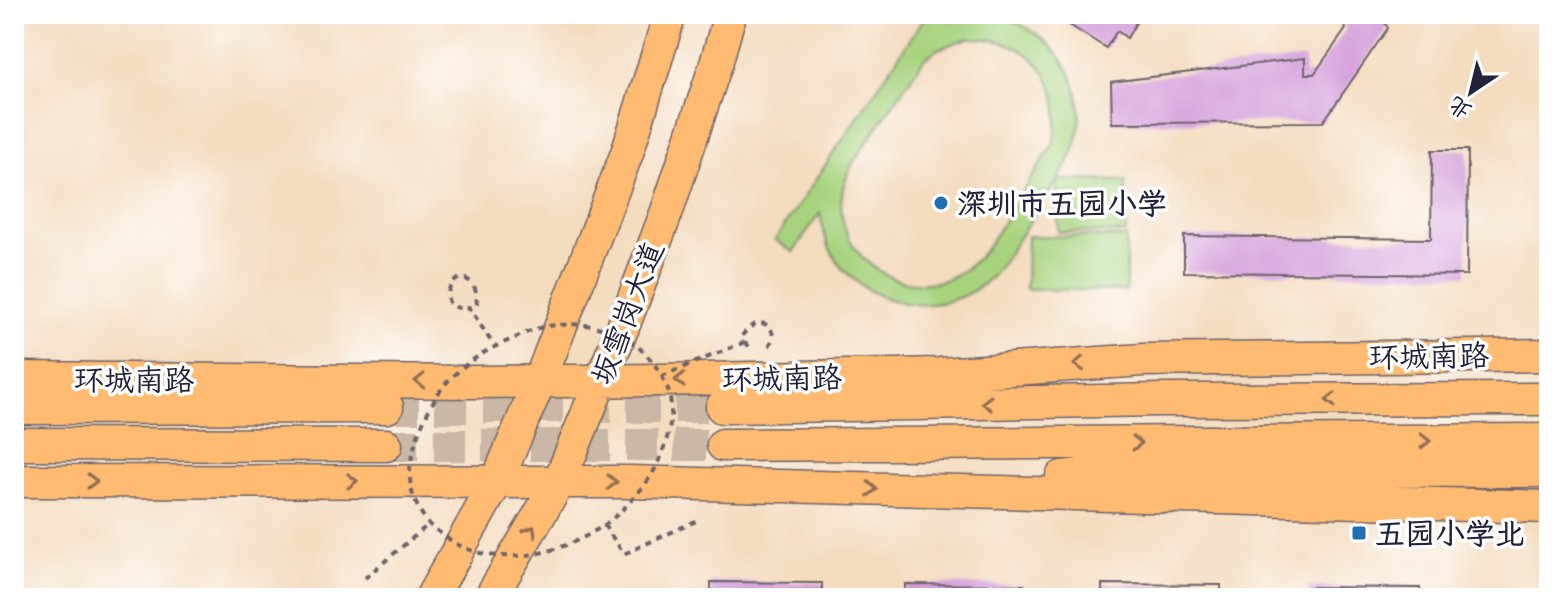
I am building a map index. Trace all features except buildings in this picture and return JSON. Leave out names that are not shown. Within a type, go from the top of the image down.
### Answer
[{"type":"main road","name":"坂雪岗大道","points":[[431,598],[497,481],[540,380],[627,153],[670,14]]},
{"type":"main road","name":"坂雪岗大道","points":[[490,598],[559,482],[601,381],[667,211],[730,14]]},
{"type":"main road","name":"环城南路","points":[[14,378],[601,381],[940,374],[1143,360],[1549,355]]},
{"type":"main road","points":[[1143,360],[1549,392]]},
{"type":"main road","name":"环城南路","points":[[722,407],[1162,400],[1549,399]]},
{"type":"main road","name":"环城南路","points":[[14,408],[387,407]]},
{"type":"main road","points":[[723,445],[1549,440]]},
{"type":"main road","points":[[14,444],[386,445]]},
{"type":"main road","points":[[935,490],[1128,470],[1549,471]]},
{"type":"main road","points":[[14,481],[559,482],[1549,507]]},
{"type":"path","points":[[477,304],[476,289],[472,283],[460,279],[449,286],[447,294],[453,306],[469,307],[494,346]]},
{"type":"path","points":[[578,323],[607,329],[637,345],[652,358],[662,376],[670,395],[671,416],[669,433],[655,470],[643,487],[592,533],[566,545],[530,554],[489,555],[467,550],[449,540],[429,524],[412,495],[409,473],[422,422],[439,393],[468,363],[494,346],[540,328],[578,323]]},
{"type":"path","points":[[662,376],[745,342],[757,352],[764,351],[773,343],[772,330],[762,323],[749,326],[742,336]]},
{"type":"path","points":[[604,525],[624,554],[698,520]]},
{"type":"path","points":[[365,578],[429,524]]},
{"type":"green space","points":[[927,14],[953,14],[950,20],[982,16],[1008,20],[1044,40],[1059,55],[1070,73],[1080,113],[1075,147],[1058,180],[1126,181],[1126,233],[1058,232],[1057,181],[995,273],[971,292],[950,301],[903,303],[861,285],[843,269],[830,249],[820,213],[793,252],[775,240]],"holes":[[[968,38],[991,39],[1011,45],[1028,55],[1051,83],[1057,123],[1053,145],[986,249],[968,267],[947,279],[926,283],[905,282],[886,275],[869,264],[855,249],[846,231],[841,211],[849,171],[924,59],[938,49]]]},
{"type":"green space","points":[[1027,236],[1126,237],[1126,291],[1026,289]]},
{"type":"tunnel","points":[[387,407],[722,407]]},
{"type":"tunnel","points":[[386,445],[723,445]]},
{"type":"place","name":"深圳市五园小学","points":[[941,203]]},
{"type":"place","name":"五园小学北","points":[[1359,533]]}]
